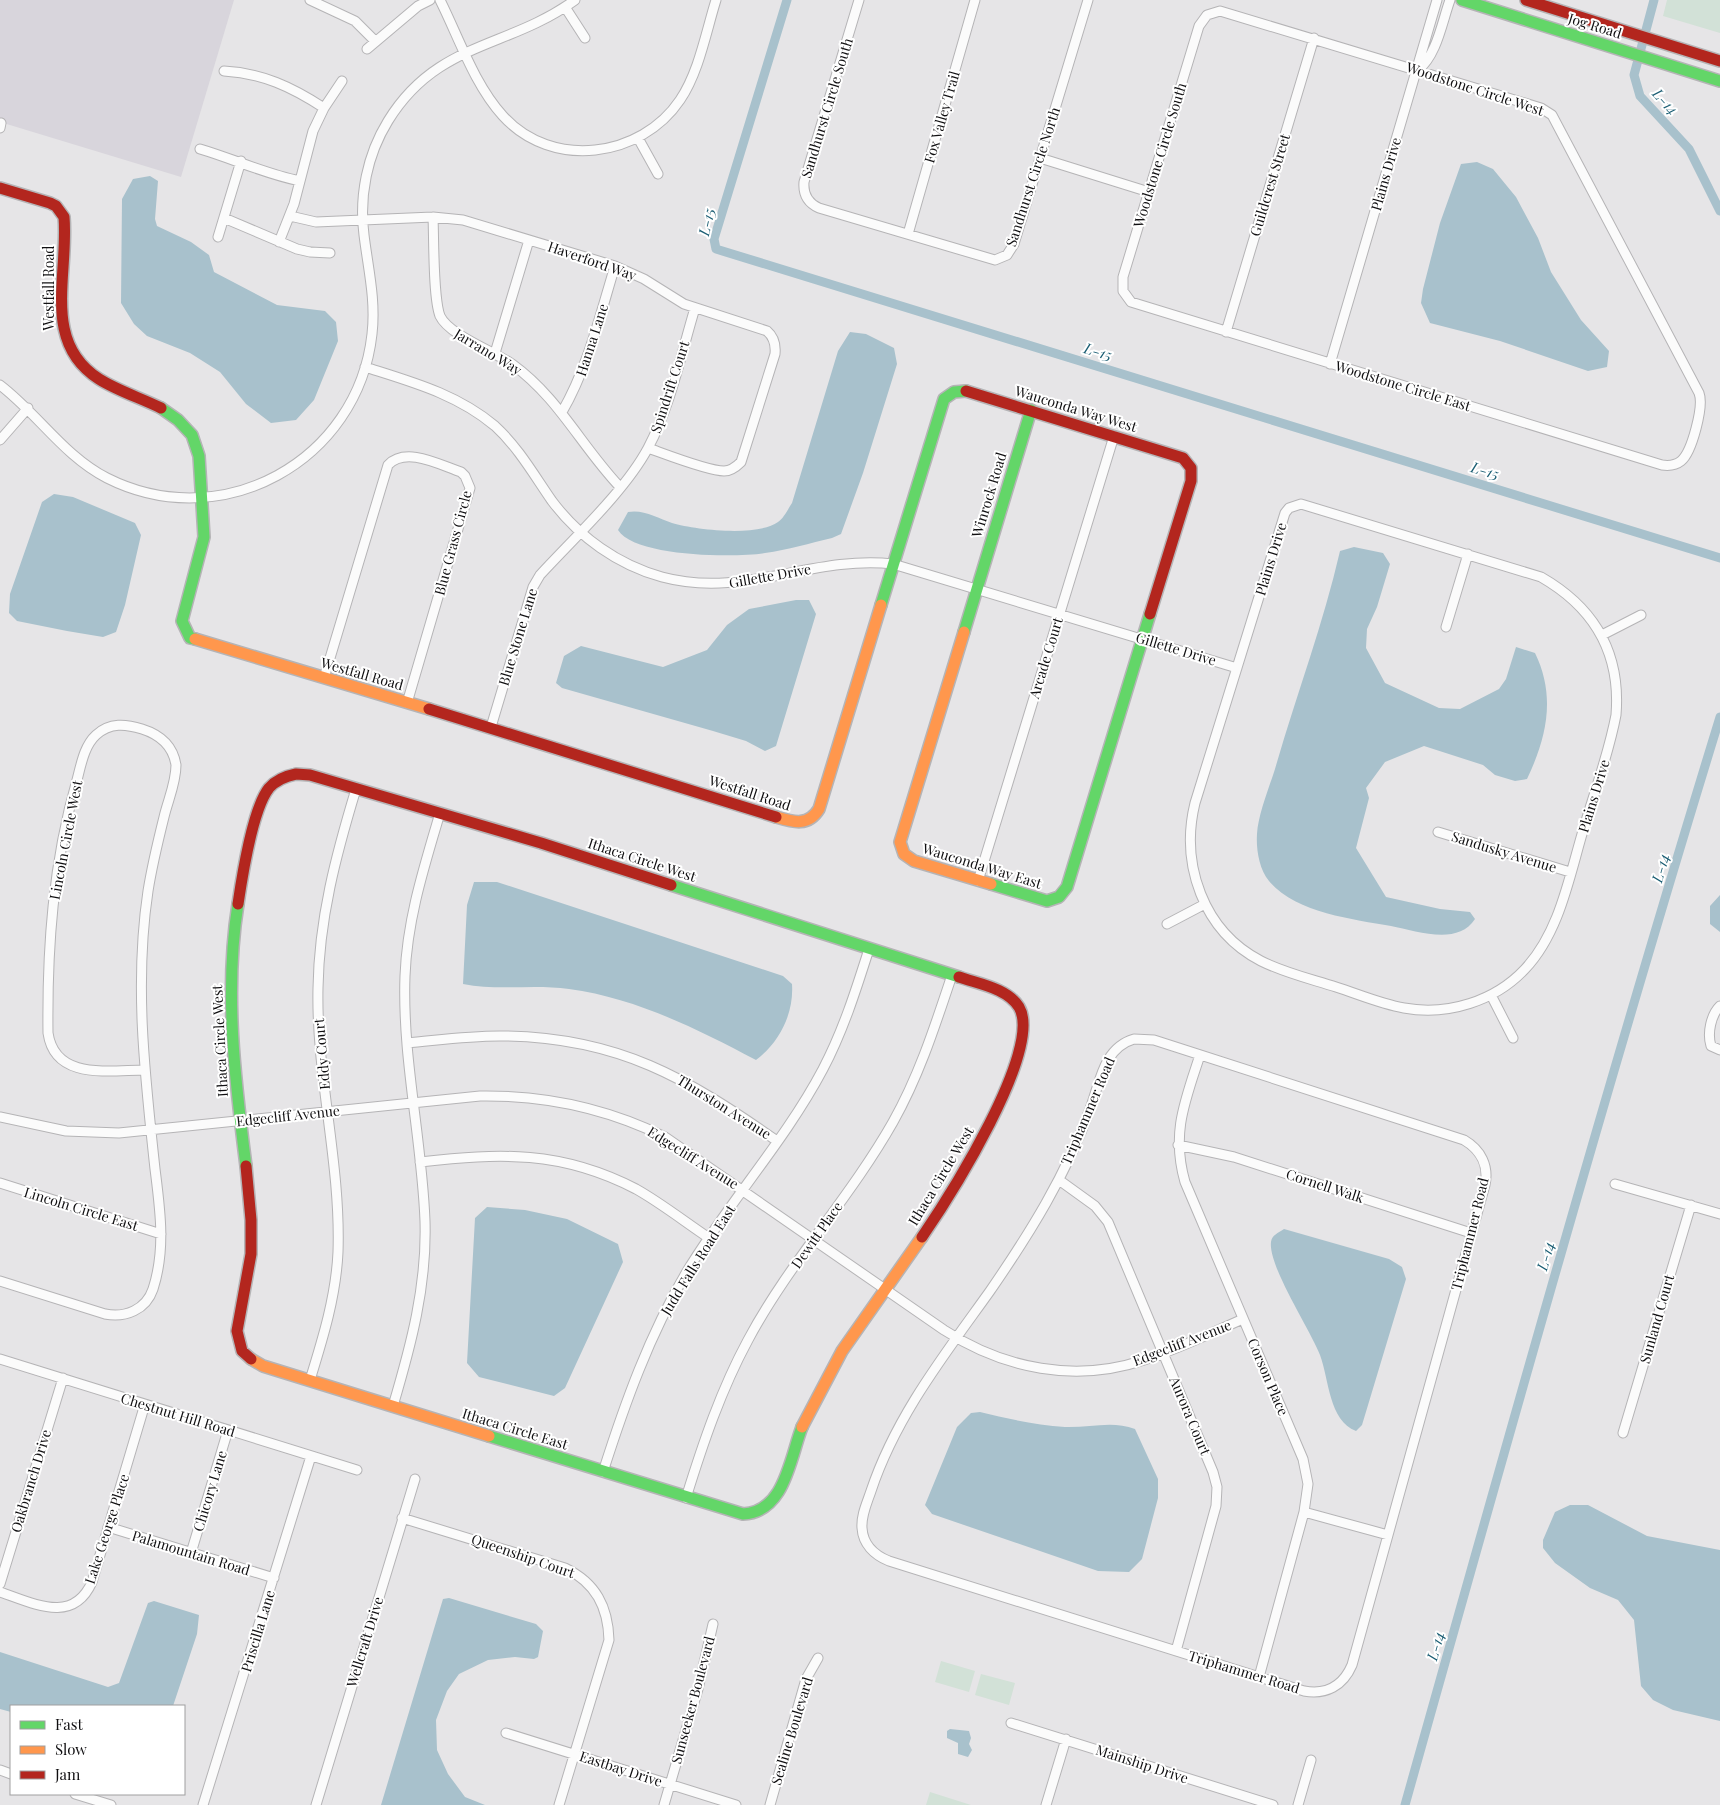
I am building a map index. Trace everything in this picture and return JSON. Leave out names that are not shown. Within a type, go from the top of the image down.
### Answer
[{"type":"street","points":[[310,0],[355,21],[375,42]]},
{"type":"street","points":[[366,49],[418,6],[430,0]]},
{"type":"street","points":[[440,0],[494,106],[510,122],[535,140],[557,148],[587,151],[618,146],[638,138],[662,121],[682,98],[689,84],[716,0]]},
{"type":"street","points":[[0,385],[28,408],[70,453],[106,478],[147,493],[168,497],[202,498],[250,488],[282,473],[323,441],[341,419],[352,400],[365,368],[372,333],[374,310],[363,220],[366,176],[377,142],[387,122],[408,94],[429,74],[465,51],[532,25],[575,0]]},
{"type":"street","name":"Sandhurst Circle South","points":[[859,0],[804,189],[809,201],[819,208],[908,234]]},
{"type":"street","name":"Fox Valley Trail","points":[[908,234],[975,0]]},
{"type":"street","name":"Sandhurst Circle North","points":[[908,234],[988,259],[1001,258],[1007,255],[1014,244],[1088,0]]},
{"type":"street","name":"Plains Drive","points":[[1330,364],[1418,70],[1418,61],[1437,0]]},
{"type":"street","name":"Plains Drive","points":[[1418,70],[1426,64],[1431,55],[1450,0]]},
{"type":"street","name":"Jog Road","points":[[1462,0],[1720,81]]},
{"type":"street","name":"Jog Road","points":[[1526,0],[1720,61]]},
{"type":"street","points":[[565,7],[585,38]]},
{"type":"street","name":"Woodstone Circle West","points":[[1208,15],[1220,11],[1227,12],[1541,108],[1552,115],[1700,397],[1702,406],[1689,450],[1682,461]]},
{"type":"street","name":"Woodstone Circle South","points":[[1126,297],[1123,291],[1123,277],[1199,26],[1208,15]]},
{"type":"street","name":"Guildcrest Street","points":[[1226,332],[1314,38]]},
{"type":"street","points":[[224,71],[256,75],[276,81],[299,92],[324,108]]},
{"type":"street","points":[[279,242],[290,216],[312,130],[342,81]]},
{"type":"street","points":[[638,138],[658,174]]},
{"type":"street","points":[[200,149],[241,161],[269,174],[300,181]]},
{"type":"street","points":[[1040,158],[1149,192]]},
{"type":"street","points":[[218,237],[241,161]]},
{"type":"street","name":"Westfall Road","points":[[0,188],[50,203],[61,211],[64,223],[62,327],[68,348],[75,360],[91,374],[172,416],[187,427],[198,450],[204,537],[182,621],[186,633],[196,640],[491,728],[793,822],[806,822],[812,819],[819,809],[893,564]]},
{"type":"street","name":"Haverford Way","points":[[290,216],[316,222],[433,217],[463,220],[615,266],[644,279],[677,301],[766,331],[774,341],[775,354],[741,462],[731,470],[718,470],[648,448]]},
{"type":"street","name":"Jarrano Way","points":[[433,217],[437,303],[440,316],[452,331],[495,353],[532,380],[562,412],[606,473],[620,488]]},
{"type":"street","points":[[224,218],[279,242],[310,252],[330,253]]},
{"type":"street","points":[[495,353],[529,240]]},
{"type":"street","name":"Hanna Lane","points":[[562,412],[584,368],[615,266]]},
{"type":"street","name":"Woodstone Circle East","points":[[1126,297],[1136,305],[1662,465],[1669,466],[1682,461]]},
{"type":"street","name":"Spindrift Court","points":[[580,532],[620,488],[648,448],[664,410],[695,308]]},
{"type":"street","name":"Gillette Drive","points":[[365,368],[431,388],[452,397],[478,413],[512,444],[554,503],[580,532],[617,558],[638,569],[690,583],[712,585],[751,582],[852,562],[893,564],[1237,668]]},
{"type":"street","name":"Wauconda Way West","points":[[893,564],[944,399],[954,391],[967,391],[1031,410],[1183,458],[1191,468],[1192,474],[1143,639]]},
{"type":"street","points":[[0,440],[28,408]]},
{"type":"street","name":"Winrock Road","points":[[977,588],[1031,410]]},
{"type":"street","name":"Arcade Court","points":[[978,881],[1114,436]]},
{"type":"street","name":"Blue Grass Circle","points":[[324,678],[388,465],[398,457],[411,456],[461,472],[466,476],[470,488],[408,703]]},
{"type":"street","name":"Plains Drive","points":[[1295,505],[1308,505],[1530,572],[1558,586],[1586,611],[1602,636],[1613,666],[1617,684],[1616,715],[1554,923],[1536,956],[1510,982],[1491,995],[1448,1009],[1416,1009],[1392,1005],[1277,968],[1260,960],[1230,938],[1205,904],[1196,883],[1190,859],[1192,815],[1285,513],[1295,505]]},
{"type":"street","name":"Blue Stone Lane","points":[[491,728],[533,587],[540,575],[580,532]]},
{"type":"street","points":[[1446,627],[1468,554]]},
{"type":"street","name":"Wauconda Way East","points":[[977,588],[900,842],[904,854],[908,858],[978,881],[1047,901],[1064,893],[1143,639]]},
{"type":"street","points":[[1602,636],[1641,615]]},
{"type":"street","name":"Lincoln Circle West","points":[[145,1070],[76,1068],[59,1058],[51,1046],[48,1033],[47,986],[51,915],[64,830],[88,746],[101,731],[120,725],[150,731],[162,738],[173,752],[176,766],[155,853],[144,928],[141,1004],[151,1130]]},
{"type":"street","name":"Ithaca Circle West","points":[[241,1121],[231,1020],[233,945],[243,875],[262,801],[268,790],[277,780],[296,774],[310,775],[541,843],[998,990],[1010,996],[1022,1012],[1024,1032],[1010,1077],[981,1142],[945,1203],[885,1289]]},
{"type":"street","name":"Eddy Court","points":[[310,1380],[332,1300],[338,1253],[336,1198],[319,1030],[320,948],[330,884],[356,789]]},
{"type":"street","points":[[392,1406],[411,1347],[423,1280],[425,1220],[407,1043],[405,1005],[407,946],[418,887],[440,813]]},
{"type":"street","name":"Sandusky Avenue","points":[[1438,832],[1570,872]]},
{"type":"street","points":[[1167,924],[1205,904]]},
{"type":"street","name":"Judd Falls Road East","points":[[603,1472],[624,1408],[652,1338],[687,1271],[804,1102],[836,1043],[869,949]]},
{"type":"street","name":"Dewitt Place","points":[[686,1498],[706,1434],[733,1369],[767,1308],[876,1150],[908,1093],[933,1032],[952,975]]},
{"type":"street","points":[[1491,995],[1513,1038]]},
{"type":"street","points":[[1720,1006],[1712,1022],[1709,1040],[1711,1046],[1720,1050]]},
{"type":"street","name":"Thurston Avenue","points":[[407,1043],[504,1036],[552,1039],[618,1053],[671,1074],[716,1098],[777,1140]]},
{"type":"street","name":"Triphammer Road","points":[[1147,1038],[1470,1144],[1483,1159],[1486,1172],[1485,1185],[1352,1665],[1346,1677],[1336,1686],[1317,1692],[1304,1691],[889,1561],[877,1555],[868,1545],[863,1533],[862,1519],[883,1458],[916,1398],[1020,1248],[1059,1180],[1086,1119],[1108,1059],[1116,1048],[1127,1041],[1147,1038]]},
{"type":"street","name":"Corson Place","points":[[1200,1055],[1181,1114],[1178,1145],[1185,1182],[1305,1465],[1308,1484],[1304,1512],[1259,1676]]},
{"type":"street","name":"Edgecliff Avenue","points":[[0,1117],[66,1131],[111,1133],[414,1102],[506,1095],[559,1100],[617,1116],[665,1138],[743,1189],[957,1338],[1000,1358],[1055,1370],[1104,1369],[1144,1360],[1243,1319]]},
{"type":"street","name":"Ithaca Circle East","points":[[241,1121],[251,1242],[247,1285],[237,1324],[237,1338],[242,1350],[257,1363],[739,1514],[758,1511],[770,1504],[778,1493],[803,1424],[817,1394],[853,1335],[885,1289]]},
{"type":"street","name":"Lincoln Circle East","points":[[0,1281],[105,1314],[125,1315],[137,1310],[150,1295],[158,1268],[161,1234],[151,1130]]},
{"type":"street","name":"Cornell Walk","points":[[1178,1145],[1234,1157],[1472,1233]]},
{"type":"street","points":[[420,1162],[488,1155],[516,1155],[569,1163],[595,1171],[636,1190],[709,1238]]},
{"type":"street","name":"Aurora Court","points":[[1059,1180],[1095,1206],[1104,1216],[1214,1472],[1216,1506],[1176,1651]]},
{"type":"street","name":"Lincoln Circle East","points":[[0,1183],[161,1234]]},
{"type":"street","points":[[1616,1184],[1720,1214]]},
{"type":"street","name":"Sunland Court","points":[[1623,1434],[1691,1205]]},
{"type":"street","name":"Chestnut Hill Road","points":[[0,1359],[357,1470]]},
{"type":"street","name":"Oakbranch Drive","points":[[0,1584],[63,1378]]},
{"type":"street","name":"Lake George Place","points":[[0,1592],[50,1608],[63,1607],[75,1602],[89,1588],[146,1404]]},
{"type":"street","name":"Chicory Lane","points":[[191,1552],[228,1430]]},
{"type":"street","name":"Priscilla Lane","points":[[203,1805],[311,1456]]},
{"type":"street","name":"Wellcraft Drive","points":[[316,1805],[415,1479]]},
{"type":"street","points":[[1304,1512],[1388,1535]]},
{"type":"street","name":"Queenship Court","points":[[402,1518],[566,1568],[579,1574],[600,1597],[608,1625],[609,1640],[558,1805]]},
{"type":"street","name":"Palamountain Road","points":[[108,1527],[274,1578]]},
{"type":"street","name":"Sunseeker Boulevard","points":[[664,1805],[698,1689],[713,1624]]},
{"type":"street","name":"Sealine Boulevard","points":[[770,1805],[806,1679],[818,1658]]},
{"type":"street","name":"Mainship Drive","points":[[1011,1723],[1273,1805]]},
{"type":"street","name":"Eastbay Drive","points":[[506,1733],[736,1805]]},
{"type":"street","points":[[1046,1805],[1066,1739]]},
{"type":"street","points":[[1298,1805],[1311,1760]]},
{"type":"street","points":[[78,1795],[111,1805]]},
{"type":"shaded area","points":[[0,0],[234,0],[181,177],[0,122]]},
{"type":"shaded area","points":[[1667,0],[1720,0],[1720,33],[1663,16]]},
{"type":"shaded area","points":[[941,1661],[975,1671],[969,1692],[935,1682]]},
{"type":"shaded area","points":[[981,1674],[1015,1683],[1009,1705],[975,1695]]},
{"type":"shaded area","points":[[930,1792],[971,1805],[926,1805]]},
{"type":"water","points":[[1477,162],[1493,169],[1516,197],[1538,238],[1551,272],[1581,320],[1609,351],[1607,367],[1588,371],[1500,341],[1430,323],[1421,303],[1440,223],[1461,164]]},
{"type":"water","points":[[150,176],[158,181],[155,219],[157,226],[191,242],[209,255],[214,272],[277,305],[325,311],[336,322],[338,341],[314,400],[296,420],[271,423],[246,404],[220,372],[190,353],[147,336],[134,324],[121,303],[122,199],[133,179]]},
{"type":"water","points":[[850,332],[866,334],[894,348],[897,364],[863,473],[841,534],[832,538],[774,552],[750,555],[709,555],[686,554],[644,546],[628,539],[618,530],[628,512],[634,511],[683,526],[711,530],[742,531],[768,527],[778,522],[792,503],[838,351]]},
{"type":"water","points":[[54,494],[73,497],[135,523],[141,535],[125,605],[116,632],[103,637],[67,631],[17,621],[9,613],[10,594],[42,502]]},
{"type":"water","points":[[1354,547],[1383,553],[1390,564],[1377,607],[1367,629],[1366,648],[1385,683],[1439,708],[1460,709],[1499,689],[1506,679],[1516,647],[1535,653],[1542,669],[1547,701],[1544,732],[1540,748],[1527,779],[1515,781],[1495,775],[1483,765],[1424,746],[1385,762],[1366,788],[1369,798],[1356,848],[1386,897],[1440,909],[1470,912],[1475,919],[1468,927],[1458,932],[1448,934],[1425,933],[1326,913],[1294,901],[1280,892],[1269,881],[1261,865],[1257,840],[1262,810],[1318,633],[1340,551]]},
{"type":"water","points":[[796,600],[809,600],[816,614],[776,746],[765,751],[746,741],[562,688],[556,683],[564,656],[581,646],[663,667],[707,650],[727,625],[749,609]]},
{"type":"water","points":[[474,882],[497,882],[783,976],[792,984],[791,1006],[784,1026],[772,1045],[756,1060],[666,1016],[594,993],[542,987],[489,987],[463,984],[467,905]]},
{"type":"water","points":[[1720,895],[1720,932],[1710,924],[1710,906]]},
{"type":"water","points":[[487,1207],[525,1210],[567,1219],[618,1244],[623,1262],[565,1388],[554,1396],[479,1377],[467,1363],[475,1218]]},
{"type":"water","points":[[1284,1229],[1389,1259],[1402,1267],[1406,1279],[1362,1425],[1356,1431],[1347,1426],[1335,1409],[1320,1355],[1276,1266],[1271,1242],[1274,1236]]},
{"type":"water","points":[[980,1412],[1054,1426],[1118,1425],[1135,1429],[1158,1479],[1158,1498],[1142,1559],[1129,1572],[1098,1571],[932,1514],[925,1505],[957,1427],[971,1413]]},
{"type":"water","points":[[1570,1505],[1588,1505],[1647,1536],[1720,1550],[1720,1721],[1673,1710],[1653,1700],[1641,1686],[1634,1620],[1618,1600],[1590,1588],[1555,1563],[1543,1548],[1543,1540],[1555,1512]]},
{"type":"water","points":[[449,1598],[536,1624],[543,1631],[538,1657],[534,1659],[515,1657],[488,1660],[459,1674],[447,1691],[436,1720],[437,1750],[448,1774],[465,1797],[485,1805],[381,1805],[443,1599]]},
{"type":"water","points":[[154,1601],[199,1615],[197,1634],[173,1705],[10,1705],[10,1712],[0,1709],[0,1652],[108,1687],[119,1683],[148,1603]]},
{"type":"water","points":[[950,1729],[969,1731],[971,1738],[969,1744],[972,1750],[968,1757],[958,1754],[958,1743],[947,1738],[947,1731]]},
{"type":"waterway","name":"L-15","points":[[787,0],[714,239],[716,249],[1720,558]]},
{"type":"waterway","name":"L-14","points":[[1654,0],[1634,75],[1640,96],[1689,149],[1720,211]]},
{"type":"waterway","name":"L-14","points":[[1405,1805],[1598,1124],[1720,717]]},
{"type":"traffic: fast","points":[[1462,0],[1720,81]]},
{"type":"traffic: fast","points":[[881,605],[944,399],[954,392],[966,391]]},
{"type":"traffic: fast","points":[[161,408],[178,420],[192,435],[199,456],[204,537],[182,621],[190,638],[195,639]]},
{"type":"traffic: fast","points":[[964,632],[1031,410]]},
{"type":"traffic: fast","points":[[991,884],[1047,901],[1059,897],[1067,887],[1150,614]]},
{"type":"traffic: fast","points":[[671,885],[959,977]]},
{"type":"traffic: fast","points":[[238,904],[234,937],[231,1002],[238,1101],[246,1166]]},
{"type":"traffic: fast","points":[[489,1436],[743,1514],[757,1511],[768,1504],[777,1494],[789,1468],[802,1427]]},
{"type":"traffic: slow","points":[[776,817],[800,822],[810,819],[819,809],[881,605]]},
{"type":"traffic: slow","points":[[964,632],[900,842],[904,854],[914,861],[991,884]]},
{"type":"traffic: slow","points":[[195,639],[429,709]]},
{"type":"traffic: slow","points":[[802,1427],[842,1351],[922,1237]]},
{"type":"traffic: slow","points":[[251,1359],[263,1366],[489,1436]]},
{"type":"traffic: jam","points":[[1526,0],[1720,61]]},
{"type":"traffic: jam","points":[[0,188],[50,203],[56,206],[64,217],[65,239],[62,284],[64,327],[70,346],[81,364],[106,383],[161,408]]},
{"type":"traffic: jam","points":[[966,391],[1183,458],[1191,468],[1191,481],[1150,614]]},
{"type":"traffic: jam","points":[[429,709],[776,817]]},
{"type":"traffic: jam","points":[[296,774],[310,775],[541,843],[671,885]]},
{"type":"traffic: jam","points":[[238,904],[253,826],[263,798],[269,788],[275,783],[285,777],[296,774]]},
{"type":"traffic: jam","points":[[922,1237],[952,1191],[990,1124],[1018,1055],[1023,1027],[1019,1007],[1007,995],[959,977]]},
{"type":"traffic: jam","points":[[246,1166],[251,1220],[251,1254],[237,1331],[242,1351],[251,1359]]}]
